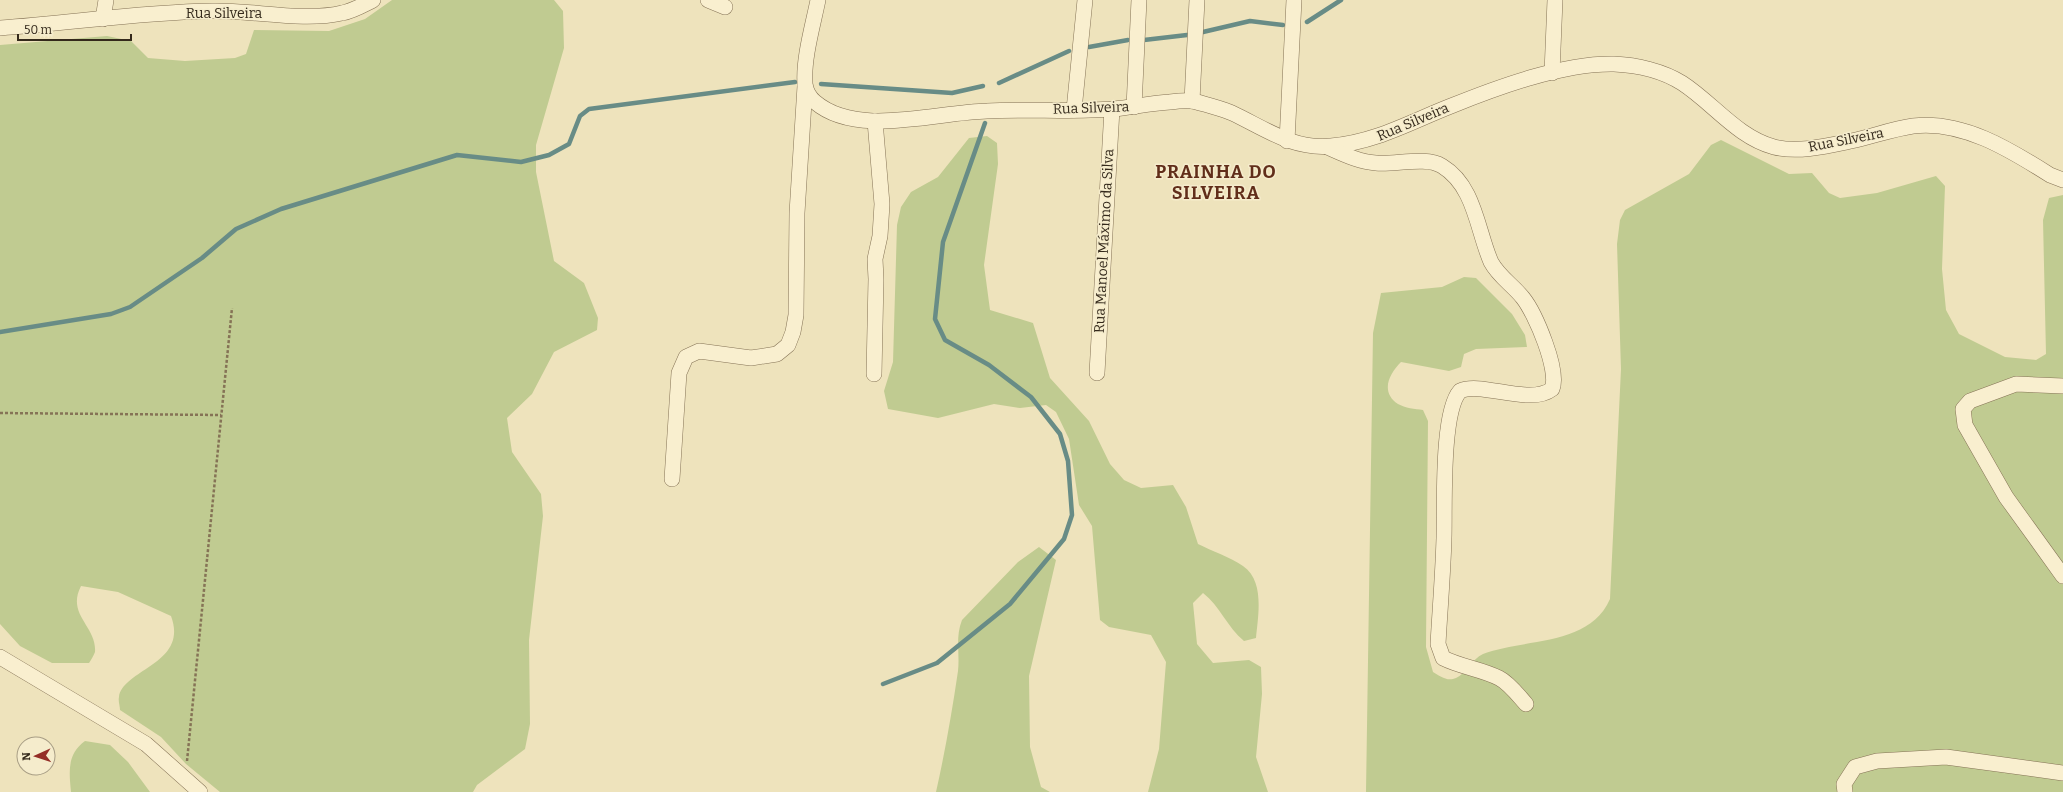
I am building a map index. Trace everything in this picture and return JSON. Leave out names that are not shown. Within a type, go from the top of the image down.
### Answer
[{"type":"street","points":[[103,19],[106,0]]},
{"type":"street","name":"Rua Silveira","points":[[0,28],[212,10],[303,16],[329,16],[344,13],[373,0]]},
{"type":"street","points":[[708,0],[725,6]]},
{"type":"street","points":[[672,479],[679,373],[686,357],[699,351],[751,358],[777,354],[788,345],[793,332],[797,293],[799,157],[808,52],[818,0]]},
{"type":"street","points":[[1074,110],[1085,0]]},
{"type":"street","points":[[1134,107],[1139,0]]},
{"type":"street","points":[[1192,101],[1198,0]]},
{"type":"street","points":[[1287,141],[1294,0]]},
{"type":"street","points":[[1552,73],[1556,0]]},
{"type":"street","name":"Rua Silveira","points":[[805,86],[810,97],[830,112],[875,121],[908,120],[947,114],[984,111],[1112,109],[1169,102],[1192,101],[1229,112],[1262,130],[1287,141],[1327,147],[1372,139],[1393,132],[1450,106],[1552,73],[1615,64],[1663,74],[1679,81],[1739,130],[1757,141],[1777,148],[1797,149],[1830,146],[1913,126],[1954,128],[1970,132],[2050,175],[2063,180]]},
{"type":"street","name":"Rua Manoel Máximo da Silva","points":[[1096,373],[1112,109]]},
{"type":"street","points":[[874,374],[875,259],[880,236],[882,204],[875,121]]},
{"type":"street","points":[[1327,147],[1347,156],[1375,163],[1431,162],[1446,169],[1467,194],[1492,262],[1499,274],[1529,306],[1546,346],[1554,381],[1552,389],[1529,395],[1470,389],[1460,391],[1452,404],[1445,456],[1444,538],[1438,644],[1442,658],[1459,666],[1480,671],[1500,679],[1526,704]]},
{"type":"street","points":[[2063,386],[2016,384],[1970,401],[1963,409],[1965,425],[2006,497],[2063,576]]},
{"type":"street","points":[[0,657],[146,744],[186,777],[200,792]]},
{"type":"street","points":[[1845,792],[1844,784],[1855,767],[1877,760],[1946,757],[2063,773]]},
{"type":"path","points":[[186,777],[232,308]]},
{"type":"path","points":[[0,413],[221,415]]},
{"type":"green space","points":[[392,0],[554,0],[563,11],[564,48],[536,145],[536,172],[554,261],[584,283],[598,318],[597,330],[554,352],[532,394],[507,418],[512,452],[541,494],[543,516],[529,640],[530,724],[525,749],[477,785],[473,792],[220,792],[186,764],[161,737],[120,710],[119,697],[123,687],[131,679],[164,655],[171,645],[174,632],[171,616],[118,592],[81,586],[77,596],[77,605],[79,613],[92,635],[95,652],[89,663],[52,663],[20,646],[0,624],[0,45],[107,36],[131,41],[148,58],[185,61],[235,58],[246,54],[254,30],[329,31],[365,19]]},
{"type":"green space","points":[[987,136],[997,143],[998,164],[984,265],[990,310],[1033,323],[1050,378],[1089,421],[1110,464],[1124,480],[1141,488],[1173,485],[1186,507],[1198,544],[1243,566],[1250,572],[1255,580],[1259,610],[1256,638],[1244,641],[1209,598],[1203,593],[1193,603],[1197,644],[1213,663],[1249,660],[1261,667],[1262,694],[1256,757],[1268,792],[1148,792],[1159,749],[1166,662],[1151,635],[1109,627],[1100,620],[1092,526],[1079,505],[1069,439],[1056,412],[1046,405],[1020,408],[994,404],[938,418],[888,409],[884,391],[893,362],[897,225],[901,207],[911,192],[938,177],[969,138]]},
{"type":"green space","points":[[1721,140],[1789,174],[1812,173],[1829,193],[1840,198],[1877,193],[1936,176],[1945,186],[1942,269],[1946,310],[1959,334],[2005,357],[2036,360],[2046,354],[2043,220],[2049,198],[2063,195],[2063,792],[1366,792],[1373,333],[1381,293],[1442,287],[1464,277],[1476,278],[1512,314],[1525,335],[1527,347],[1476,349],[1464,354],[1461,367],[1449,371],[1401,362],[1393,372],[1388,383],[1389,394],[1392,399],[1398,404],[1423,410],[1428,421],[1426,647],[1433,672],[1444,678],[1453,679],[1460,676],[1479,656],[1483,654],[1499,649],[1554,638],[1587,626],[1600,614],[1610,599],[1621,369],[1617,244],[1620,220],[1625,210],[1689,174],[1711,145]]},
{"type":"green space","points":[[1039,547],[1056,560],[1029,676],[1030,747],[1041,787],[1050,792],[936,792],[956,686],[959,633],[962,620],[1018,562]]},
{"type":"green space","points":[[85,741],[110,745],[128,762],[150,792],[71,792],[70,764],[75,752]]},
{"type":"waterway","points":[[1307,22],[1341,0]]},
{"type":"waterway","points":[[1203,32],[1250,21],[1283,25]]},
{"type":"waterway","points":[[1144,40],[1187,35]]},
{"type":"waterway","points":[[1089,47],[1128,40]]},
{"type":"waterway","points":[[999,83],[1069,51]]},
{"type":"waterway","points":[[0,332],[111,314],[130,307],[202,258],[236,229],[281,209],[457,155],[521,162],[549,155],[569,144],[580,116],[589,109],[795,82]]},
{"type":"waterway","points":[[821,84],[952,93],[983,86]]},
{"type":"waterway","points":[[883,684],[937,663],[1010,604],[1064,539],[1072,515],[1068,461],[1060,434],[1031,397],[989,365],[945,340],[935,319],[943,242],[985,123]]},
{"type":"district","name":"PRAINHA DO SILVEIRA","points":[[1216,182]]}]
